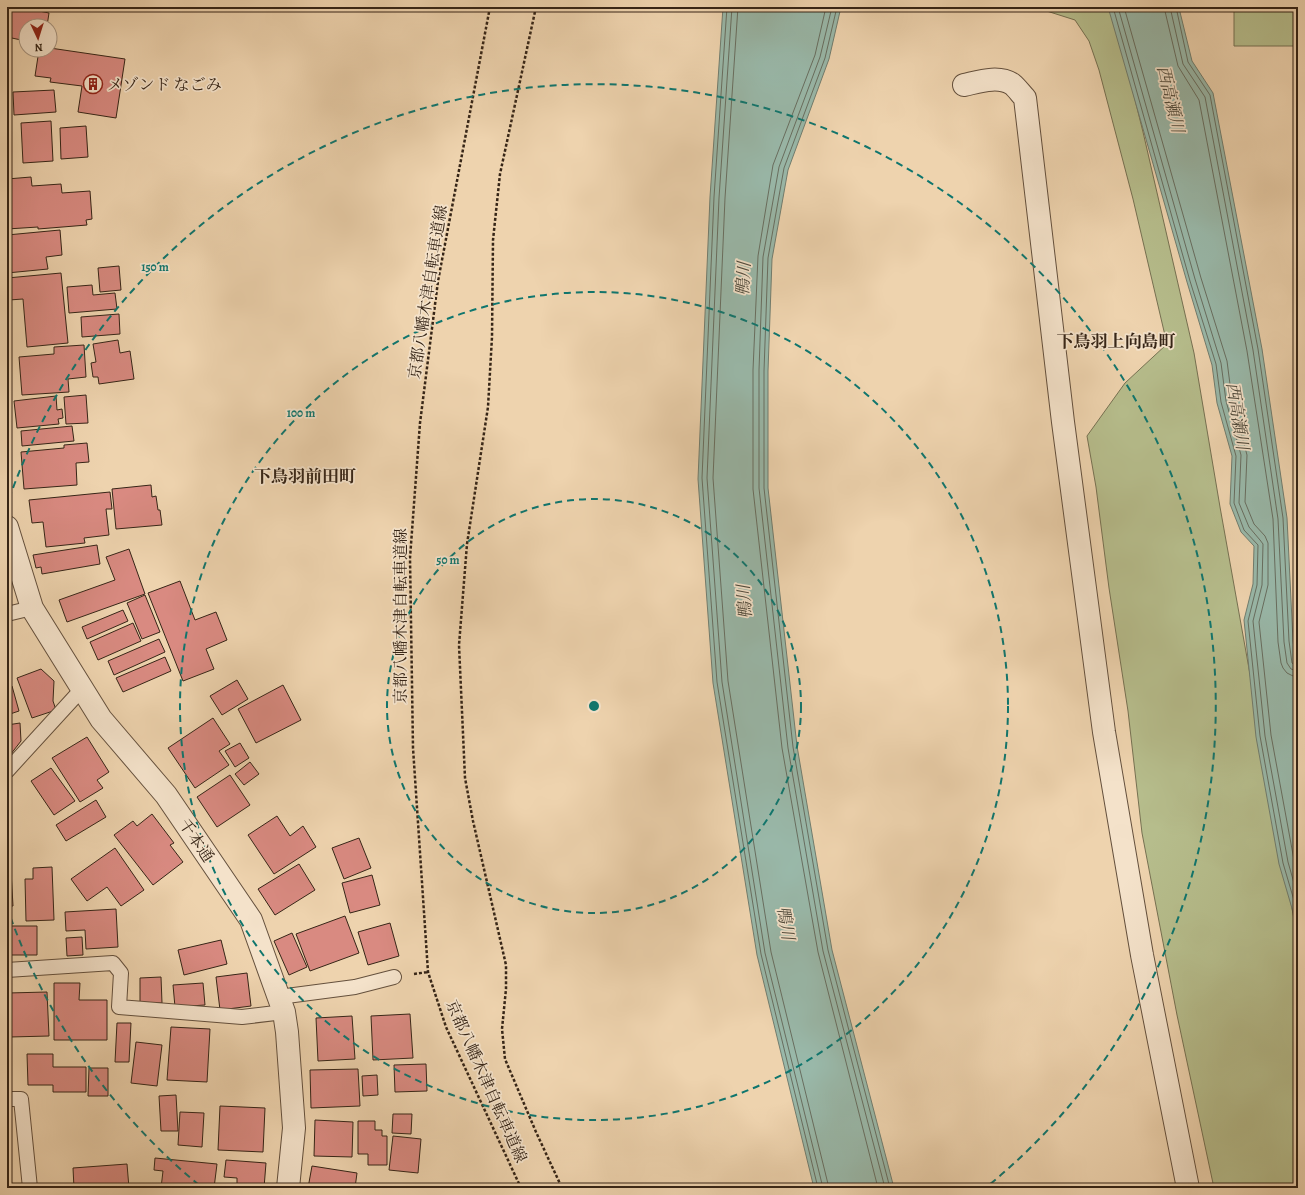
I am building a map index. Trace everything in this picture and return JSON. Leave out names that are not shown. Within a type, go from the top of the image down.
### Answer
[{"type":"street","points":[[964,85],[983,80],[999,80],[1011,84],[1025,98],[1063,422],[1104,732],[1142,955],[1188,1188]]},
{"type":"street","name":"千本通","points":[[7,527],[32,608],[82,689],[101,719],[166,795],[251,920],[282,1004],[287,1032],[294,1128],[288,1188]]},
{"type":"lane","points":[[7,614],[32,608]]},
{"type":"lane","points":[[7,771],[82,689]]},
{"type":"lane","points":[[7,970],[113,963],[121,973],[118,1007],[242,1017],[282,1004],[394,977]]},
{"type":"lane","points":[[7,1099],[22,1099],[30,1188]]},
{"type":"path","name":"京都八幡木津自転車道線","points":[[490,7],[438,281],[420,423],[410,558],[413,748],[428,972],[446,1027],[521,1188]]},
{"type":"path","points":[[536,7],[500,174],[493,240],[492,337],[488,407],[467,544],[459,645],[465,778],[473,821],[506,965],[506,989],[502,1029],[505,1059],[562,1188]]},
{"type":"green space","points":[[1034,7],[1112,7],[1143,132],[1194,353],[1298,942],[1298,1188],[1214,1188],[1177,1015],[1142,833],[1128,711],[1109,588],[1096,487],[1087,436],[1125,383],[1167,344],[1133,199],[1099,70],[1089,41],[1075,20]]},
{"type":"green space","points":[[1234,7],[1298,7],[1298,46],[1234,46]]},
{"type":"water","name":"鴨川","points":[[723,7],[841,7],[829,59],[788,170],[772,259],[768,371],[768,488],[797,746],[832,950],[894,1188],[814,1188],[757,955],[713,683],[698,479],[710,197]]},
{"type":"water","name":"西高瀬川","points":[[1108,7],[1189,7],[1179,8],[1192,61],[1213,93],[1262,349],[1287,518],[1293,641],[1298,674],[1298,929],[1279,864],[1256,737],[1244,620],[1253,584],[1254,546],[1241,532],[1230,504],[1232,456],[1217,403],[1212,365]]},
{"type":"building","points":[[7,7],[19,7],[49,13],[48,18],[18,18],[18,39],[7,37]]},
{"type":"building","name":"メゾンド なごみ","points":[[58,49],[125,59],[116,118],[78,112],[82,86],[50,82],[51,78],[35,76],[38,58],[58,58]]},
{"type":"building","points":[[54,90],[56,112],[14,115],[13,92]]},
{"type":"building","points":[[51,121],[53,161],[23,163],[21,123]]},
{"type":"building","points":[[86,126],[88,157],[61,159],[60,128]]},
{"type":"building","points":[[31,177],[32,186],[61,184],[62,193],[90,191],[92,219],[86,220],[87,225],[38,229],[38,227],[7,229],[7,179]]},
{"type":"building","points":[[60,230],[62,255],[46,257],[48,269],[7,273],[7,235]]},
{"type":"building","points":[[119,266],[121,290],[100,292],[98,268]]},
{"type":"building","points":[[61,273],[68,343],[27,347],[23,299],[9,300],[7,278]]},
{"type":"building","points":[[92,285],[93,295],[115,293],[117,309],[69,313],[67,287]]},
{"type":"building","points":[[119,314],[120,334],[82,337],[81,317]]},
{"type":"building","points":[[118,340],[120,353],[130,351],[134,379],[99,384],[98,377],[93,377],[91,363],[96,362],[93,344]]},
{"type":"building","points":[[84,345],[86,377],[68,379],[69,392],[22,395],[19,357],[54,354],[54,347]]},
{"type":"building","points":[[86,395],[88,423],[66,424],[64,397]]},
{"type":"building","points":[[56,396],[57,410],[62,409],[63,418],[58,419],[59,424],[17,428],[14,401]]},
{"type":"building","points":[[72,426],[74,441],[22,446],[21,431]]},
{"type":"building","points":[[87,443],[89,462],[76,463],[77,485],[24,489],[21,452],[64,448],[64,445]]},
{"type":"building","points":[[151,485],[152,497],[156,496],[162,525],[116,529],[112,489]]},
{"type":"building","points":[[110,492],[112,509],[106,509],[109,535],[84,538],[85,543],[46,547],[43,522],[32,523],[29,500]]},
{"type":"building","points":[[97,545],[100,564],[42,574],[41,567],[36,568],[33,555]]},
{"type":"building","points":[[129,549],[145,594],[67,622],[59,600],[115,580],[106,557]]},
{"type":"building","points":[[180,581],[195,620],[216,612],[227,640],[206,649],[214,669],[183,681],[148,593]]},
{"type":"building","points":[[145,595],[160,632],[142,639],[127,603]]},
{"type":"building","points":[[123,610],[128,621],[87,639],[82,627]]},
{"type":"building","points":[[133,623],[141,641],[98,660],[90,642]]},
{"type":"building","points":[[159,639],[165,652],[114,675],[108,661]]},
{"type":"building","points":[[165,657],[171,671],[123,692],[116,678]]},
{"type":"building","points":[[41,669],[54,681],[53,701],[56,710],[32,718],[17,678]]},
{"type":"building","points":[[237,680],[248,699],[222,715],[210,696]]},
{"type":"building","points":[[283,685],[301,720],[256,743],[238,709]]},
{"type":"building","points":[[12,686],[19,711],[7,715],[7,687]]},
{"type":"building","points":[[213,718],[230,744],[219,751],[229,765],[195,788],[168,748]]},
{"type":"building","points":[[20,723],[21,741],[7,759],[7,725]]},
{"type":"building","points":[[87,737],[109,772],[97,780],[103,788],[80,802],[52,758]]},
{"type":"building","points":[[240,743],[249,758],[235,767],[225,751]]},
{"type":"building","points":[[250,762],[259,774],[244,785],[235,774]]},
{"type":"building","points":[[51,768],[75,801],[54,815],[31,781]]},
{"type":"building","points":[[230,775],[250,805],[217,827],[197,797]]},
{"type":"building","points":[[96,800],[106,817],[66,841],[56,825]]},
{"type":"building","points":[[152,814],[174,843],[170,845],[183,862],[153,885],[114,835],[133,821],[137,826]]},
{"type":"building","points":[[277,816],[290,836],[303,826],[316,847],[274,874],[248,835]]},
{"type":"building","points":[[359,838],[371,868],[344,879],[332,848]]},
{"type":"building","points":[[115,848],[144,890],[121,906],[107,887],[87,901],[71,879]]},
{"type":"building","points":[[7,854],[10,854],[13,906],[7,906]]},
{"type":"building","points":[[299,864],[315,890],[275,915],[258,889]]},
{"type":"building","points":[[52,867],[54,920],[26,921],[25,879],[33,879],[33,868]]},
{"type":"building","points":[[372,875],[380,905],[350,913],[342,883]]},
{"type":"building","points":[[116,909],[118,947],[86,949],[85,930],[66,931],[65,912]]},
{"type":"building","points":[[345,916],[359,953],[310,971],[296,934]]},
{"type":"building","points":[[390,923],[399,956],[368,965],[358,932]]},
{"type":"building","points":[[7,926],[37,926],[37,955],[7,955]]},
{"type":"building","points":[[292,933],[307,967],[289,975],[274,941]]},
{"type":"building","points":[[82,937],[83,955],[67,956],[66,938]]},
{"type":"building","points":[[221,940],[227,964],[184,975],[178,950]]},
{"type":"building","points":[[247,973],[251,1006],[220,1010],[216,977]]},
{"type":"building","points":[[161,977],[162,1003],[140,1003],[140,978]]},
{"type":"building","points":[[54,983],[80,983],[79,1000],[107,1000],[107,1040],[54,1040]]},
{"type":"building","points":[[203,983],[205,1005],[175,1007],[173,985]]},
{"type":"building","points":[[47,992],[49,1036],[10,1037],[8,993]]},
{"type":"building","points":[[410,1014],[413,1058],[373,1060],[371,1016]]},
{"type":"building","points":[[352,1016],[355,1059],[318,1061],[316,1018]]},
{"type":"building","points":[[117,1023],[131,1023],[129,1062],[115,1062]]},
{"type":"building","points":[[171,1027],[210,1029],[207,1082],[167,1080]]},
{"type":"building","points":[[136,1042],[162,1045],[157,1086],[131,1083]]},
{"type":"building","points":[[27,1054],[53,1054],[53,1067],[86,1067],[86,1092],[53,1092],[53,1085],[28,1085]]},
{"type":"building","points":[[426,1064],[427,1091],[395,1092],[394,1065]]},
{"type":"building","points":[[89,1068],[108,1068],[108,1096],[88,1096]]},
{"type":"building","points":[[358,1069],[360,1106],[311,1108],[310,1070]]},
{"type":"building","points":[[377,1075],[378,1095],[363,1096],[362,1076]]},
{"type":"building","points":[[176,1095],[178,1131],[161,1131],[159,1096]]},
{"type":"building","points":[[220,1106],[265,1108],[263,1152],[218,1150]]},
{"type":"building","points":[[180,1112],[204,1113],[202,1147],[178,1145]]},
{"type":"building","points":[[393,1114],[412,1114],[411,1134],[392,1133]]},
{"type":"building","points":[[315,1120],[353,1122],[352,1157],[314,1156]]},
{"type":"building","points":[[358,1121],[375,1121],[375,1130],[382,1130],[382,1136],[387,1136],[387,1165],[368,1165],[368,1154],[358,1154]]},
{"type":"building","points":[[393,1136],[421,1139],[418,1173],[389,1170]]},
{"type":"building","points":[[155,1158],[217,1164],[214,1188],[161,1188],[163,1171],[154,1170]]},
{"type":"building","points":[[226,1160],[266,1163],[264,1188],[237,1188],[237,1178],[224,1177]]},
{"type":"building","points":[[127,1164],[129,1188],[74,1188],[73,1168]]},
{"type":"building","points":[[312,1166],[357,1173],[355,1188],[308,1188]]},
{"type":"building","points":[[371,1185],[389,1188],[370,1188]]},
{"type":"place","name":"メゾンド なごみ","points":[[93,84]]},
{"type":"district","name":"下鳥羽上向島町","points":[[1116,341]]},
{"type":"district","name":"下鳥羽前田町","points":[[305,476]]}]
